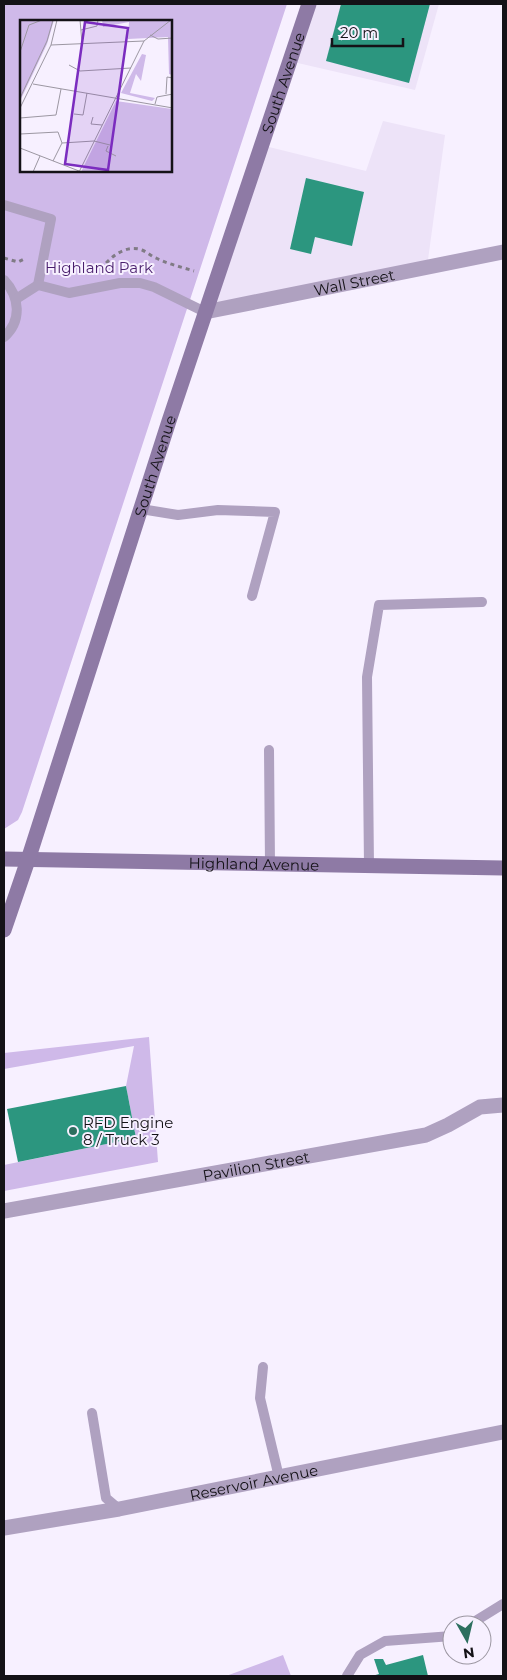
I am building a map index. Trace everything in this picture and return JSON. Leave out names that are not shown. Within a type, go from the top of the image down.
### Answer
[{"type":"main road","name":"South Avenue","points":[[4,930],[205,312],[309,4]]},
{"type":"main road","name":"Highland Avenue","points":[[4,859],[503,868]]},
{"type":"street","name":"Wall Street","points":[[205,312],[503,252]]},
{"type":"street","name":"Pavilion Street","points":[[4,1211],[426,1135],[448,1125],[480,1106],[503,1105]]},
{"type":"street","name":"Reservoir Avenue","points":[[4,1528],[120,1509],[503,1432]]},
{"type":"lane","points":[[4,205],[51,220],[38,285]]},
{"type":"lane","points":[[4,280],[11,287],[16,299],[17,311],[15,323],[4,337]]},
{"type":"lane","points":[[16,299],[38,285],[69,292],[120,283],[140,283],[154,287],[205,312]]},
{"type":"lane","points":[[141,509],[178,515],[218,510],[275,512],[252,596]]},
{"type":"lane","points":[[369,866],[367,677],[379,604],[482,602]]},
{"type":"lane","points":[[270,750],[270,864]]},
{"type":"lane","points":[[263,1367],[260,1398],[279,1477]]},
{"type":"lane","points":[[92,1413],[106,1498],[120,1509]]},
{"type":"lane","points":[[485,1615],[503,1604]]},
{"type":"lane","points":[[347,1676],[360,1656],[385,1641],[442,1637]]},
{"type":"path","points":[[4,258],[18,262],[25,260],[30,254]]},
{"type":"shaded area","points":[[309,4],[439,4],[415,90],[289,61]]},
{"type":"shaded area","points":[[383,121],[445,135],[427,267],[205,312],[261,145],[366,171]]},
{"type":"green space","name":"Highland Park","points":[[4,4],[287,4],[22,812],[18,820],[4,829]]},
{"type":"green space","points":[[149,1037],[158,1162],[4,1191],[4,1165],[136,1138],[126,1086],[134,1046],[4,1069],[4,1053]]},
{"type":"green space","points":[[283,1655],[291,1676],[226,1676]]},
{"type":"building","points":[[341,4],[430,4],[409,83],[326,61]]},
{"type":"building","points":[[306,178],[364,192],[352,246],[315,237],[311,254],[290,249]]},
{"type":"building","name":"RFD Engine 8 / Truck 3","points":[[126,1086],[136,1138],[18,1162],[7,1109]]},
{"type":"building","points":[[423,1655],[428,1676],[372,1676],[379,1674],[374,1659],[383,1659],[386,1665]]},
{"type":"place","name":"RFD Engine 8 / Truck 3","points":[[73,1131]]}]
